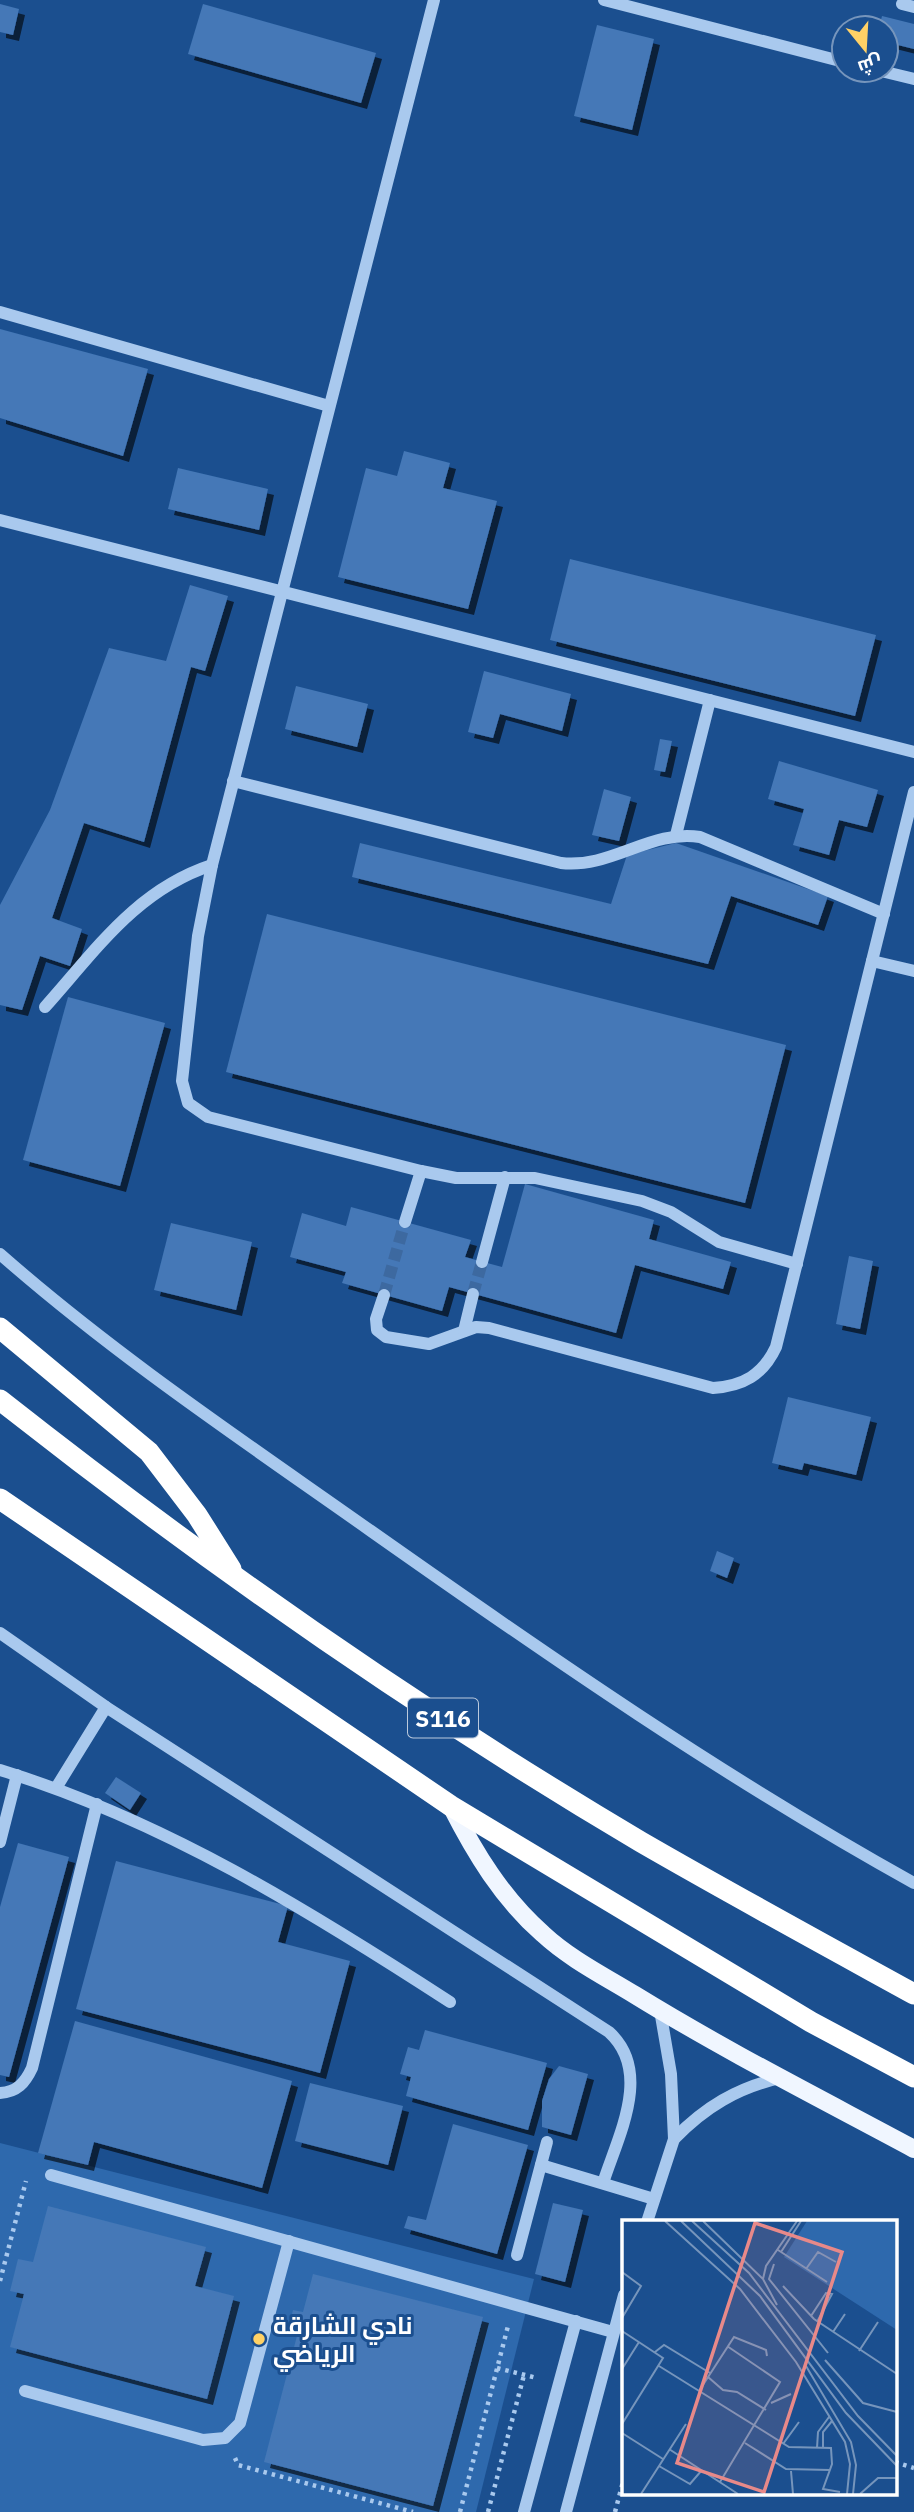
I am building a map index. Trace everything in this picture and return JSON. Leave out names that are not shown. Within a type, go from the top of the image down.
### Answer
[{"type":"highway","points":[[0,1328],[149,1452],[197,1515],[238,1579]]},
{"type":"highway","name":"S116","points":[[0,1400],[238,1579],[485,1745],[640,1841],[914,1994]]},
{"type":"highway","name":"S116","points":[[0,1499],[451,1805],[811,2022],[914,2077]]},
{"type":"main road","points":[[451,1805],[478,1859],[542,1934],[568,1954],[780,2078],[914,2149]]},
{"type":"street","points":[[434,0],[212,865],[188,1009],[182,1082],[188,1104],[208,1117],[421,1171],[456,1178],[505,1177],[555,1182],[657,1205],[719,1242],[797,1264]]},
{"type":"street","points":[[604,0],[653,6],[830,58]]},
{"type":"street","points":[[0,312],[329,406]]},
{"type":"street","points":[[0,520],[914,752]]},
{"type":"street","points":[[676,835],[710,700]]},
{"type":"street","points":[[233,781],[561,863],[601,861],[676,835],[713,842],[884,914]]},
{"type":"street","points":[[384,1295],[376,1325],[386,1337],[429,1345],[464,1331],[489,1328],[713,1388],[744,1383],[769,1362],[776,1348],[914,792]]},
{"type":"street","points":[[45,1007],[130,912],[168,883],[212,865]]},
{"type":"street","points":[[872,961],[914,971]]},
{"type":"street","points":[[405,1222],[421,1171]]},
{"type":"street","points":[[482,1262],[505,1177]]},
{"type":"street","points":[[0,1254],[181,1397],[432,1574],[710,1759],[851,1848],[914,1883]]},
{"type":"street","points":[[464,1331],[473,1294]]},
{"type":"street","points":[[0,1633],[106,1707],[617,2039],[628,2059],[631,2092],[603,2183]]},
{"type":"street","points":[[56,1788],[106,1707]]},
{"type":"street","points":[[0,1770],[97,1804],[251,1879],[333,1925],[450,2002]]},
{"type":"street","points":[[0,1842],[17,1775]]},
{"type":"street","points":[[0,2093],[15,2090],[23,2084],[32,2068],[97,1804]]},
{"type":"street","points":[[646,2220],[674,2139],[671,2074],[660,2010]]},
{"type":"street","points":[[674,2139],[711,2106],[733,2093],[780,2078]]},
{"type":"street","points":[[517,2255],[547,2142]]},
{"type":"street","points":[[541,2165],[654,2199]]},
{"type":"street","points":[[51,2175],[613,2332]]},
{"type":"street","points":[[26,2391],[203,2440],[225,2438],[240,2423],[289,2241]]},
{"type":"street","points":[[566,2512],[622,2302]]},
{"type":"street","points":[[524,2512],[576,2321]]},
{"type":"path","points":[[0,2281],[29,2169],[51,2175]]},
{"type":"path","points":[[460,2512],[513,2304]]},
{"type":"path","points":[[497,2368],[558,2383]]},
{"type":"path","points":[[488,2512],[524,2375]]},
{"type":"path","points":[[225,2438],[238,2465],[412,2512]]},
{"type":"path","points":[[897,2463],[914,2468]]},
{"type":"path","points":[[615,2512],[622,2486]]},
{"type":"shaded area","name":"نادي الشارقة الرياضي","points":[[0,2143],[534,2279],[476,2512],[0,2512]]},
{"type":"building","points":[[0,4],[19,9],[13,35],[0,32]]},
{"type":"building","points":[[203,4],[376,53],[361,103],[188,54]]},
{"type":"building","points":[[900,20],[914,24],[914,49],[900,46]]},
{"type":"building","points":[[597,25],[654,39],[632,130],[574,116]]},
{"type":"building","points":[[0,329],[148,369],[123,456],[0,418]]},
{"type":"building","points":[[404,451],[450,463],[443,488],[497,501],[468,609],[338,577],[366,468],[397,476]]},
{"type":"building","points":[[178,468],[268,489],[259,530],[168,509]]},
{"type":"building","points":[[570,559],[876,635],[855,716],[550,640]]},
{"type":"building","points":[[190,585],[228,596],[205,671],[191,667],[144,842],[84,823],[52,918],[82,929],[70,966],[40,956],[22,1010],[0,1005],[0,905],[50,810],[109,648],[166,661]]},
{"type":"building","points":[[484,671],[571,694],[562,731],[500,714],[493,738],[468,732]]},
{"type":"building","points":[[296,686],[368,704],[357,747],[285,729]]},
{"type":"building","points":[[660,739],[672,741],[665,772],[654,770]]},
{"type":"building","points":[[779,761],[878,790],[867,827],[839,820],[829,855],[793,845],[804,809],[768,799]]},
{"type":"building","points":[[604,789],[631,797],[619,841],[592,835]]},
{"type":"building","points":[[360,843],[611,904],[627,855],[676,843],[828,896],[818,925],[731,896],[708,964],[352,877]]},
{"type":"building","points":[[267,914],[786,1045],[745,1203],[226,1072]]},
{"type":"building","points":[[68,997],[165,1023],[120,1186],[23,1160]]},
{"type":"building","points":[[525,1184],[654,1220],[649,1239],[731,1262],[723,1289],[635,1265],[616,1333],[449,1287],[442,1311],[342,1283],[346,1272],[290,1257],[302,1213],[346,1226],[351,1207],[471,1240],[465,1257],[502,1267]]},
{"type":"building","points":[[171,1223],[252,1242],[236,1310],[154,1290]]},
{"type":"building","points":[[849,1256],[873,1261],[860,1329],[836,1324]]},
{"type":"building","points":[[788,1397],[871,1417],[856,1475],[804,1463],[802,1470],[772,1463]]},
{"type":"building","points":[[717,1551],[734,1558],[727,1578],[710,1571]]},
{"type":"building","points":[[116,1777],[141,1793],[130,1810],[105,1793]]},
{"type":"building","points":[[18,1843],[69,1857],[9,2077],[0,2075],[0,1907]]},
{"type":"building","points":[[116,1861],[288,1906],[278,1942],[350,1961],[320,2073],[76,2009]]},
{"type":"building","points":[[75,2021],[292,2081],[262,2188],[94,2142],[88,2165],[38,2153]]},
{"type":"building","points":[[425,2030],[547,2063],[528,2130],[406,2096],[411,2077],[400,2074],[408,2047],[419,2050]]},
{"type":"building","points":[[559,2066],[588,2074],[571,2135],[542,2127],[542,2101],[549,2079]]},
{"type":"building","points":[[310,2083],[403,2106],[388,2165],[295,2141]]},
{"type":"building","points":[[453,2124],[528,2145],[497,2254],[404,2228],[408,2216],[426,2220]]},
{"type":"building","points":[[553,2203],[583,2210],[565,2282],[535,2274]]},
{"type":"building","points":[[48,2206],[206,2247],[195,2286],[234,2296],[207,2399],[10,2347],[24,2294],[10,2291],[18,2259],[33,2262]]},
{"type":"building","points":[[313,2274],[483,2317],[433,2506],[264,2462],[298,2332],[288,2330],[293,2310],[303,2312]]},
{"type":"tunnel","points":[[384,1295],[405,1222]]},
{"type":"tunnel","points":[[473,1294],[482,1262]]},
{"type":"place","name":"نادي الشارقة الرياضي","points":[[259,2339]]}]
